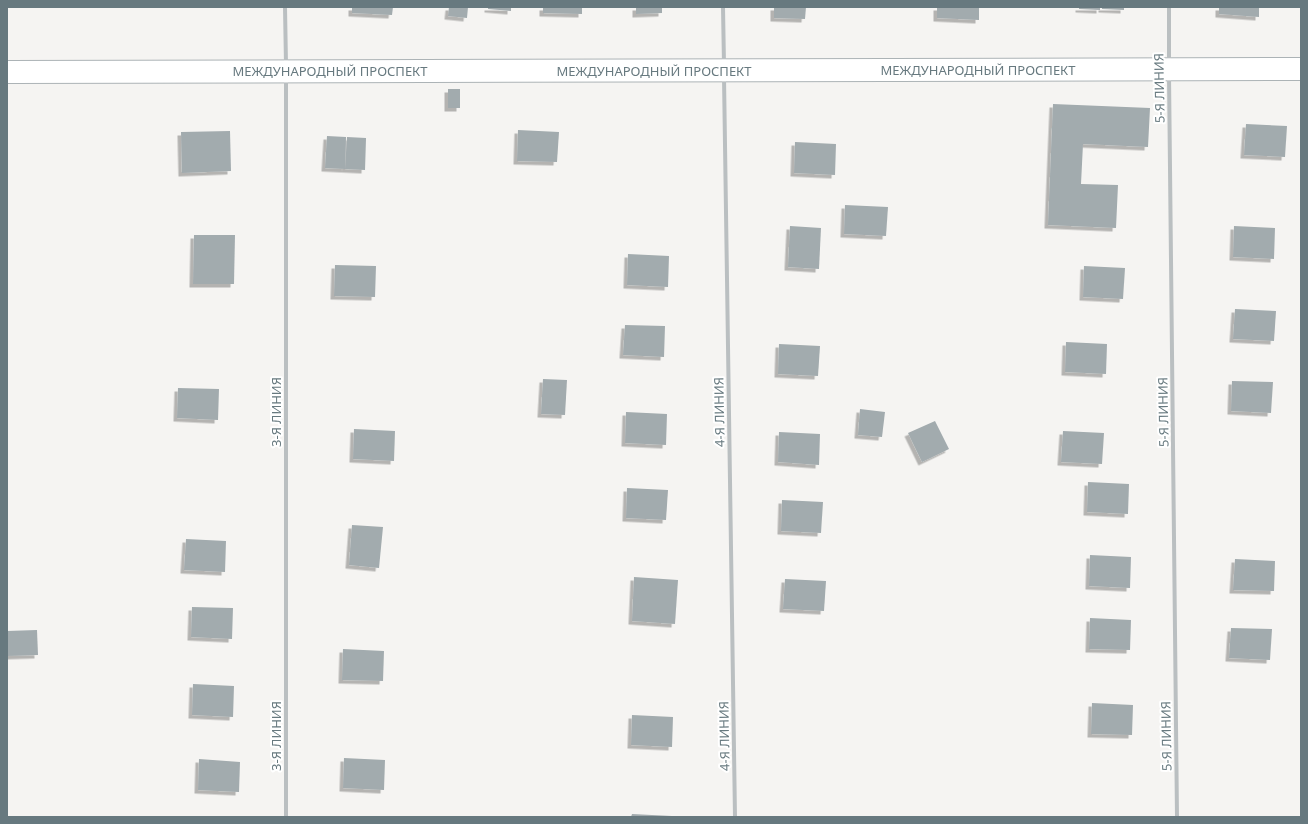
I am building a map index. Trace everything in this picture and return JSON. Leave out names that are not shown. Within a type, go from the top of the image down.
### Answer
[{"type":"street","name":"3-Я ЛИНИЯ","points":[[285,7],[286,817]]},
{"type":"street","name":"4-Я ЛИНИЯ","points":[[723,7],[735,817]]},
{"type":"street","name":"5-Я ЛИНИЯ","points":[[1169,7],[1177,817]]},
{"type":"street","name":"МЕЖДУНАРОДНЫЙ ПРОСПЕКТ","points":[[7,72],[1301,69]]},
{"type":"building","points":[[352,7],[393,7],[392,15],[352,13]]},
{"type":"building","points":[[449,7],[468,7],[467,18],[448,16]]},
{"type":"building","points":[[488,7],[511,7],[511,11],[488,9]]},
{"type":"building","points":[[543,7],[582,7],[582,14],[543,13]]},
{"type":"building","points":[[636,7],[662,7],[662,13],[636,14]]},
{"type":"building","points":[[774,7],[806,7],[805,19],[774,18]]},
{"type":"building","points":[[937,7],[979,7],[979,20],[937,18]]},
{"type":"building","points":[[1079,7],[1100,7],[1100,10],[1079,9]]},
{"type":"building","points":[[1102,7],[1124,7],[1124,10],[1102,9]]},
{"type":"building","points":[[1219,7],[1259,7],[1259,17],[1219,14]]},
{"type":"building","points":[[448,89],[460,89],[460,108],[448,108]]},
{"type":"building","points":[[1053,104],[1150,108],[1148,147],[1083,144],[1081,184],[1118,185],[1116,228],[1048,225]]},
{"type":"building","points":[[1246,124],[1287,126],[1285,157],[1244,155]]},
{"type":"building","points":[[518,130],[559,132],[557,162],[517,161]]},
{"type":"building","points":[[230,131],[231,171],[182,173],[181,132]]},
{"type":"building","points":[[327,136],[346,137],[345,169],[325,168]]},
{"type":"building","points":[[347,137],[366,138],[365,170],[345,169]]},
{"type":"building","points":[[795,142],[836,144],[835,175],[794,173]]},
{"type":"building","points":[[845,205],[888,207],[886,236],[844,234]]},
{"type":"building","points":[[790,226],[821,228],[819,269],[788,267]]},
{"type":"building","points":[[1234,226],[1275,228],[1274,259],[1233,257]]},
{"type":"building","points":[[194,235],[235,235],[234,284],[193,284]]},
{"type":"building","points":[[628,254],[669,256],[668,287],[627,285]]},
{"type":"building","points":[[335,265],[376,266],[375,297],[334,296]]},
{"type":"building","points":[[1084,266],[1125,268],[1123,299],[1083,297]]},
{"type":"building","points":[[1235,309],[1276,311],[1274,341],[1233,339]]},
{"type":"building","points":[[625,325],[665,326],[664,357],[623,355]]},
{"type":"building","points":[[1066,342],[1107,344],[1106,374],[1065,372]]},
{"type":"building","points":[[779,344],[820,346],[818,376],[778,374]]},
{"type":"building","points":[[543,379],[567,380],[565,415],[541,414]]},
{"type":"building","points":[[1232,381],[1273,382],[1271,413],[1231,411]]},
{"type":"building","points":[[178,388],[219,389],[218,420],[177,418]]},
{"type":"building","points":[[860,409],[885,412],[882,437],[858,435]]},
{"type":"building","points":[[626,412],[667,414],[666,445],[625,443]]},
{"type":"building","points":[[935,421],[949,449],[922,462],[908,433]]},
{"type":"building","points":[[354,429],[395,431],[394,461],[353,459]]},
{"type":"building","points":[[1063,431],[1104,433],[1102,464],[1061,462]]},
{"type":"building","points":[[779,432],[820,434],[819,465],[778,462]]},
{"type":"building","points":[[1088,482],[1129,484],[1128,514],[1087,512]]},
{"type":"building","points":[[627,488],[668,490],[666,520],[626,518]]},
{"type":"building","points":[[782,500],[823,502],[821,533],[781,531]]},
{"type":"building","points":[[352,525],[383,527],[379,568],[349,565]]},
{"type":"building","points":[[186,539],[226,541],[225,572],[184,570]]},
{"type":"building","points":[[1090,555],[1131,557],[1130,588],[1089,586]]},
{"type":"building","points":[[1235,559],[1275,561],[1274,591],[1233,590]]},
{"type":"building","points":[[634,577],[678,580],[675,624],[632,621]]},
{"type":"building","points":[[785,579],[826,581],[824,611],[783,609]]},
{"type":"building","points":[[192,607],[233,608],[232,639],[191,637]]},
{"type":"building","points":[[1090,618],[1131,620],[1130,650],[1089,649]]},
{"type":"building","points":[[1231,628],[1272,629],[1270,660],[1229,658]]},
{"type":"building","points":[[37,630],[38,655],[7,656],[7,631]]},
{"type":"building","points":[[343,649],[384,651],[383,681],[342,680]]},
{"type":"building","points":[[193,684],[234,686],[233,717],[192,715]]},
{"type":"building","points":[[1092,703],[1133,705],[1132,735],[1091,734]]},
{"type":"building","points":[[632,715],[673,717],[672,747],[631,745]]},
{"type":"building","points":[[344,758],[385,760],[384,790],[343,788]]},
{"type":"building","points":[[199,759],[240,762],[239,792],[198,790]]},
{"type":"building","points":[[632,814],[672,816],[672,817],[631,817]]}]
